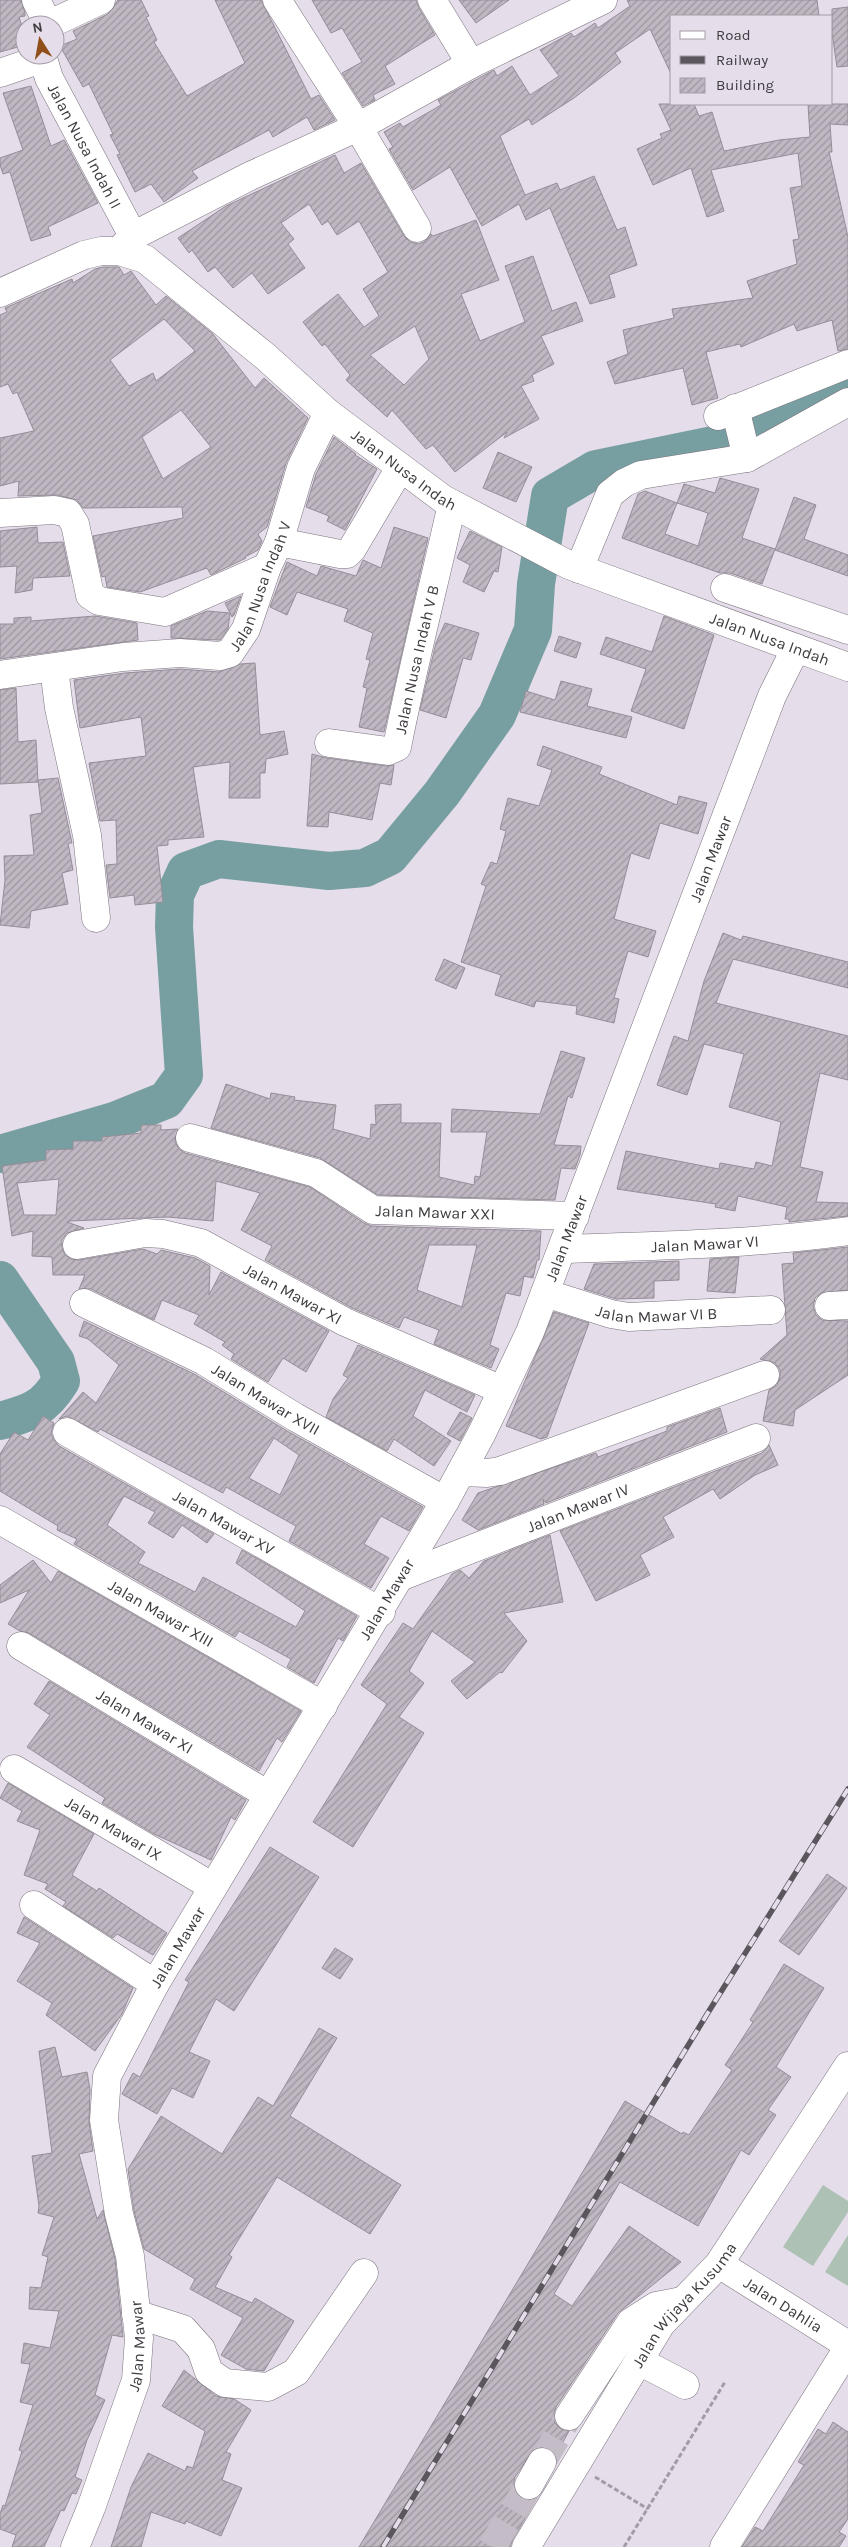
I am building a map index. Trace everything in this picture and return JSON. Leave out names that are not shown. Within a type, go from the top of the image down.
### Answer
[{"type":"street","points":[[48,15],[101,0]]},
{"type":"street","points":[[277,0],[358,127],[417,228]]},
{"type":"street","points":[[432,0],[471,64]]},
{"type":"street","points":[[126,243],[250,176],[358,127],[471,64],[603,0]]},
{"type":"street","points":[[0,73],[21,65]]},
{"type":"street","name":"Jalan Nusa Indah II","points":[[45,65],[126,243]]},
{"type":"street","name":"Jalan Nusa Indah","points":[[0,292],[84,255],[126,243],[266,357],[328,413],[400,468],[452,504],[516,539],[574,567],[848,667]]},
{"type":"street","points":[[746,454],[730,413],[848,364]]},
{"type":"street","points":[[574,567],[610,494],[624,483],[641,475],[746,454],[848,402]]},
{"type":"street","name":"Jalan Nusa Indah V","points":[[0,675],[123,657],[180,653],[220,656],[230,653],[246,629],[267,567],[279,542],[301,468],[328,413]]},
{"type":"street","points":[[279,542],[347,554],[352,549],[400,468]]},
{"type":"street","name":"Jalan Nusa Indah V B","points":[[329,743],[388,751],[397,747],[409,687],[428,613],[452,504]]},
{"type":"street","points":[[0,513],[54,510],[68,513],[75,524],[90,595],[99,601],[164,612],[267,567]]},
{"type":"street","points":[[725,588],[848,630]]},
{"type":"street","name":"Jalan Mawar","points":[[75,2547],[91,2508],[136,2380],[139,2338],[130,2256],[119,2214],[104,2120],[107,2076],[155,1984],[268,1795],[381,1612],[445,1501],[530,1332],[772,696],[796,648]]},
{"type":"street","points":[[54,668],[59,708],[87,834],[96,918]]},
{"type":"street","name":"Jalan Mawar XXI","points":[[190,1138],[316,1173],[373,1210],[575,1216]]},
{"type":"street","name":"Jalan Mawar VI","points":[[563,1249],[703,1244],[801,1237],[848,1231]]},
{"type":"street","name":"Jalan Mawar XI","points":[[78,1245],[145,1233],[163,1234],[202,1243],[345,1322],[502,1390]]},
{"type":"street","name":"Jalan Mawar VI B","points":[[546,1293],[611,1314],[629,1317],[771,1310]]},
{"type":"street","name":"Jalan Mawar XVII","points":[[84,1303],[204,1361],[295,1417],[445,1501]]},
{"type":"street","points":[[461,1472],[487,1473],[500,1471],[765,1375]]},
{"type":"street","name":"Jalan Mawar XV","points":[[67,1432],[381,1612]]},
{"type":"street","name":"Jalan Mawar IV","points":[[400,1578],[756,1438]]},
{"type":"street","name":"Jalan Mawar XIII","points":[[0,1520],[323,1706]]},
{"type":"street","name":"Jalan Mawar XI","points":[[21,1646],[268,1795]]},
{"type":"street","name":"Jalan Mawar IX","points":[[14,1769],[213,1887]]},
{"type":"street","points":[[34,1905],[155,1984]]},
{"type":"street","name":"Jalan Wijaya Kusuma","points":[[526,2547],[661,2324],[718,2264],[848,2066]]},
{"type":"street","name":"Jalan Dahlia","points":[[718,2264],[848,2346]]},
{"type":"street","points":[[136,2314],[183,2329],[200,2349],[209,2372],[226,2383],[268,2387],[296,2372],[364,2272]]},
{"type":"street","points":[[569,2416],[631,2322],[656,2306],[684,2301]]},
{"type":"street","points":[[724,2547],[848,2346]]},
{"type":"street","points":[[639,2360],[685,2385]]},
{"type":"path","points":[[624,2547],[724,2382]]},
{"type":"path","points":[[575,2465],[648,2509]]},
{"type":"green space","points":[[823,2185],[848,2201],[848,2212],[813,2266],[783,2247]]},
{"type":"green space","points":[[848,2235],[848,2286],[825,2272]]},
{"type":"building","points":[[0,0],[21,0],[25,15],[15,15],[15,48],[0,52]]},
{"type":"building","points":[[118,0],[141,0],[149,16],[146,17],[157,40],[154,42],[187,96],[245,63],[215,0],[261,0],[311,99],[319,95],[335,120],[314,130],[307,117],[273,137],[269,130],[192,171],[198,178],[164,202],[151,184],[135,192],[117,155],[120,154],[110,135],[113,134],[89,84],[83,87],[65,55],[65,44],[77,39],[73,31],[108,14]]},
{"type":"building","points":[[312,0],[416,0],[435,35],[385,66],[395,84],[373,95],[375,100],[363,106],[342,73],[362,62],[342,28],[331,33]]},
{"type":"building","points":[[459,0],[509,0],[476,23]]},
{"type":"building","points":[[627,0],[817,0],[819,15],[670,15],[670,72],[650,29],[615,53],[621,62],[574,98],[532,125],[529,119],[500,136],[525,195],[557,183],[560,190],[594,176],[617,230],[625,227],[637,265],[609,275],[615,297],[590,304],[550,208],[526,220],[519,204],[482,226],[450,167],[413,190],[389,149],[393,147],[384,132],[400,123],[403,127],[441,105],[438,100],[494,70],[497,76],[512,66],[530,95],[559,76],[540,50],[571,33],[574,37],[595,23],[598,28],[630,6]]},
{"type":"building","points":[[848,7],[848,66],[837,67],[833,40],[832,9]]},
{"type":"building","points":[[31,86],[51,146],[64,140],[98,203],[48,227],[51,235],[31,241],[10,172],[3,174],[0,158],[23,150],[3,93]]},
{"type":"building","points":[[659,104],[694,105],[699,116],[712,112],[724,151],[779,140],[810,137],[808,105],[848,104],[848,125],[830,124],[832,152],[829,152],[848,237],[848,349],[838,351],[832,320],[797,331],[794,324],[741,347],[740,344],[706,352],[718,398],[692,405],[683,368],[615,384],[607,362],[628,354],[623,330],[674,318],[672,309],[753,298],[747,281],[797,264],[793,240],[799,239],[790,188],[802,186],[798,153],[711,170],[724,211],[707,217],[691,168],[653,185],[637,149],[662,138],[660,134],[671,130]]},
{"type":"building","points":[[335,155],[344,173],[361,163],[404,236],[410,242],[418,244],[424,242],[431,234],[433,236],[476,220],[499,280],[461,294],[480,341],[525,322],[505,266],[533,256],[552,311],[576,302],[583,321],[541,336],[554,364],[532,375],[534,381],[521,386],[539,419],[504,438],[507,432],[455,472],[433,445],[426,449],[392,410],[387,417],[346,380],[350,375],[325,344],[322,346],[303,322],[338,294],[364,327],[379,316],[363,289],[388,272],[359,221],[337,235],[328,221],[322,225],[309,204],[281,223],[294,239],[288,244],[305,268],[268,294],[252,273],[233,288],[215,267],[208,272],[192,250],[189,253],[178,238],[226,206]],"holes":[[[415,326],[429,359],[404,385],[370,355]]]},
{"type":"building","points":[[119,267],[124,275],[131,271],[156,305],[166,296],[212,333],[255,388],[264,378],[308,418],[286,463],[267,527],[258,534],[262,541],[258,550],[211,575],[207,568],[140,592],[107,587],[105,576],[102,577],[93,536],[183,518],[182,507],[83,508],[77,500],[57,495],[18,496],[19,481],[0,486],[0,438],[34,431],[17,392],[13,394],[8,384],[0,387],[0,315],[7,312],[5,308],[72,279],[73,283],[95,269]],"holes":[[[164,319],[195,351],[156,381],[153,373],[129,386],[110,360]],[[181,410],[211,447],[163,479],[142,437]]]},
{"type":"building","points":[[334,437],[355,455],[377,469],[345,530],[327,521],[329,516],[306,507],[316,474]]},
{"type":"building","points":[[498,452],[532,467],[516,502],[483,488]]},
{"type":"building","points":[[720,478],[759,489],[742,538],[775,549],[762,584],[730,573],[720,573],[622,538],[638,494],[645,491],[677,503],[684,484],[715,493]],"holes":[[[677,503],[708,513],[698,546],[665,534]]]},
{"type":"building","points":[[794,497],[816,505],[804,539],[848,555],[848,576],[775,550]]},
{"type":"building","points":[[37,527],[38,543],[63,542],[70,576],[33,578],[32,590],[15,593],[17,566],[0,567],[0,531]]},
{"type":"building","points":[[394,527],[428,538],[384,732],[359,727],[367,688],[363,687],[370,660],[366,659],[373,633],[344,621],[348,609],[297,592],[287,615],[270,607],[287,562],[317,576],[321,566],[356,576],[363,560],[381,568]]},
{"type":"building","points":[[470,531],[502,547],[498,572],[494,571],[484,592],[463,582],[470,565],[457,558]]},
{"type":"building","points":[[241,596],[234,615],[232,617],[225,603]]},
{"type":"building","points":[[207,611],[230,613],[228,629],[220,640],[171,638],[171,626]]},
{"type":"building","points":[[95,616],[137,623],[138,640],[0,659],[0,624],[14,624],[14,618],[31,617],[31,621]]},
{"type":"building","points":[[664,616],[714,635],[684,729],[631,711],[646,669],[600,654],[606,637],[652,652]]},
{"type":"building","points":[[445,623],[479,633],[471,660],[463,658],[446,718],[420,710],[436,643]]},
{"type":"building","points":[[559,636],[581,643],[576,658],[554,651]]},
{"type":"building","points":[[255,663],[260,735],[284,731],[288,754],[266,759],[265,773],[260,773],[260,798],[229,798],[230,762],[193,767],[204,837],[168,840],[168,845],[157,846],[163,902],[135,905],[134,895],[110,898],[106,865],[117,864],[116,820],[100,821],[89,763],[146,756],[141,717],[80,728],[74,680],[125,673],[180,669],[219,672],[240,664]]},
{"type":"building","points":[[561,681],[592,689],[587,706],[632,717],[626,738],[520,712],[526,691],[555,700]]},
{"type":"building","points":[[16,688],[18,742],[36,740],[38,782],[0,784],[0,690]]},
{"type":"building","points":[[543,746],[602,767],[599,774],[677,805],[679,796],[707,803],[698,834],[660,823],[649,859],[631,853],[614,919],[656,931],[648,957],[628,951],[614,998],[619,999],[614,1023],[576,1014],[577,1006],[536,1001],[534,1007],[495,995],[501,975],[461,962],[486,886],[481,884],[491,862],[497,864],[506,831],[500,829],[508,798],[539,806],[552,770],[537,765]]},
{"type":"building","points":[[312,754],[327,758],[386,766],[394,765],[391,785],[380,783],[372,820],[329,812],[328,827],[307,826]]},
{"type":"building","points":[[58,778],[72,843],[68,843],[73,870],[62,873],[68,904],[31,911],[29,928],[0,925],[5,880],[4,856],[34,855],[30,815],[42,813],[38,780]]},
{"type":"building","points":[[723,933],[741,940],[743,936],[848,962],[848,988],[733,959],[716,1003],[848,1036],[848,1080],[820,1073],[800,1167],[823,1172],[816,1202],[848,1203],[848,1216],[789,1222],[789,1219],[785,1219],[787,1207],[738,1196],[735,1211],[715,1207],[716,1204],[617,1189],[626,1151],[719,1169],[720,1163],[754,1169],[756,1162],[772,1166],[781,1122],[729,1107],[744,1054],[704,1044],[687,1095],[657,1085],[674,1036],[688,1041],[704,981]]},
{"type":"building","points":[[444,959],[465,968],[456,989],[435,980]]},
{"type":"building","points":[[561,1051],[585,1058],[572,1098],[568,1096],[554,1145],[581,1146],[580,1155],[575,1169],[561,1168],[555,1200],[378,1195],[320,1158],[211,1128],[226,1084],[270,1099],[271,1093],[295,1097],[294,1100],[336,1105],[333,1129],[370,1139],[371,1124],[376,1125],[375,1105],[401,1104],[401,1123],[441,1123],[439,1177],[474,1185],[475,1176],[480,1177],[487,1132],[451,1132],[452,1109],[540,1114]]},
{"type":"building","points":[[141,1125],[161,1125],[161,1130],[178,1129],[175,1142],[179,1149],[185,1153],[310,1187],[364,1223],[372,1226],[541,1231],[539,1260],[537,1260],[533,1278],[524,1276],[520,1296],[506,1293],[490,1345],[499,1349],[491,1368],[434,1344],[439,1330],[404,1317],[399,1328],[352,1308],[265,1260],[272,1246],[241,1230],[260,1193],[216,1181],[213,1221],[168,1217],[70,1221],[67,1222],[84,1228],[67,1233],[62,1240],[62,1248],[65,1255],[71,1259],[79,1260],[143,1249],[157,1254],[161,1250],[195,1258],[210,1266],[209,1295],[221,1272],[329,1331],[306,1372],[283,1358],[268,1382],[231,1359],[234,1354],[222,1345],[225,1342],[194,1324],[199,1315],[162,1300],[154,1320],[91,1289],[79,1289],[85,1275],[53,1275],[52,1257],[32,1256],[33,1231],[12,1236],[2,1166],[46,1160],[46,1150],[73,1149],[73,1141],[102,1141],[102,1137],[141,1133]],"holes":[[[59,1179],[56,1215],[24,1215],[17,1183]],[[429,1245],[477,1245],[462,1307],[417,1290]]]},
{"type":"building","points":[[848,1247],[848,1290],[821,1293],[815,1298],[813,1306],[816,1315],[822,1320],[848,1321],[848,1375],[795,1410],[793,1426],[763,1421],[769,1390],[777,1385],[780,1370],[775,1363],[760,1359],[787,1335],[782,1264],[794,1263],[793,1253]]},
{"type":"building","points":[[739,1257],[735,1293],[707,1291],[710,1259]]},
{"type":"building","points":[[679,1261],[679,1280],[654,1281],[654,1298],[616,1299],[584,1289],[594,1264]]},
{"type":"building","points":[[554,1312],[589,1323],[547,1437],[541,1439],[506,1426]]},
{"type":"building","points":[[84,1321],[196,1375],[287,1431],[423,1507],[409,1531],[381,1516],[364,1544],[389,1558],[371,1588],[289,1541],[296,1526],[226,1487],[223,1493],[100,1429],[98,1432],[67,1416],[59,1419],[83,1392],[96,1403],[119,1365],[88,1339],[79,1336]],"holes":[[[274,1438],[299,1455],[280,1495],[249,1478]]]},
{"type":"building","points":[[358,1345],[475,1395],[467,1412],[425,1390],[413,1416],[451,1441],[434,1466],[394,1439],[387,1451],[326,1417],[333,1399],[348,1378],[343,1375]]},
{"type":"building","points":[[720,1408],[727,1432],[546,1503],[543,1499],[544,1504],[478,1530],[462,1520],[478,1493],[596,1453],[598,1457],[667,1431],[667,1427]]},
{"type":"building","points":[[460,1412],[472,1418],[460,1441],[447,1434]]},
{"type":"building","points":[[43,1416],[54,1423],[51,1433],[59,1446],[214,1534],[207,1543],[182,1525],[173,1538],[148,1523],[155,1512],[124,1496],[107,1525],[145,1552],[138,1563],[195,1592],[203,1577],[296,1627],[305,1611],[236,1563],[242,1550],[357,1616],[343,1641],[338,1638],[314,1683],[287,1667],[291,1659],[239,1631],[235,1637],[74,1544],[77,1539],[57,1530],[58,1526],[0,1491],[0,1454],[14,1432],[28,1440]]},
{"type":"building","points":[[769,1445],[778,1465],[755,1475],[720,1499],[713,1489],[663,1517],[674,1537],[640,1555],[650,1575],[596,1601],[560,1531],[762,1453]]},
{"type":"building","points":[[550,1535],[563,1602],[504,1613],[527,1641],[502,1673],[500,1672],[467,1699],[451,1681],[475,1662],[432,1631],[409,1671],[424,1683],[399,1717],[424,1733],[353,1847],[313,1822],[387,1704],[361,1685],[403,1623],[413,1629],[452,1574],[460,1570],[469,1578],[484,1561]]},
{"type":"building","points":[[33,1560],[51,1583],[58,1571],[301,1711],[282,1742],[277,1738],[259,1771],[29,1633],[20,1631],[8,1624],[29,1590],[0,1603],[0,1585]]},
{"type":"building","points":[[49,1681],[246,1800],[235,1820],[231,1817],[211,1860],[154,1834],[102,1803],[105,1798],[27,1747],[50,1715],[34,1704]]},
{"type":"building","points":[[8,1783],[94,1834],[72,1875],[97,1891],[99,1888],[167,1933],[153,1955],[117,1934],[113,1938],[63,1906],[66,1902],[45,1889],[48,1884],[24,1875],[40,1830],[17,1821],[22,1811],[0,1798]]},
{"type":"building","points":[[270,1847],[319,1877],[234,2011],[216,1999],[189,2052],[210,2061],[193,2098],[172,2088],[157,2114],[122,2094],[133,2073],[140,2077],[189,1982],[185,1980]]},
{"type":"building","points":[[827,1874],[847,1888],[799,1955],[779,1941]]},
{"type":"building","points":[[24,1917],[133,1988],[122,2014],[95,2051],[46,2015],[52,2003],[17,1981],[40,1943],[17,1933]]},
{"type":"building","points":[[335,1948],[353,1959],[340,1979],[322,1968]]},
{"type":"building","points":[[784,1964],[824,1988],[776,2067],[791,2077],[768,2110],[776,2115],[749,2155],[741,2150],[698,2226],[620,2182],[554,2294],[572,2306],[629,2226],[681,2262],[618,2313],[556,2407],[553,2416],[555,2423],[561,2429],[569,2431],[556,2455],[549,2448],[541,2446],[534,2449],[515,2477],[513,2486],[521,2498],[529,2501],[537,2498],[510,2547],[359,2547],[625,2101],[682,2134],[683,2132],[689,2135],[732,2070],[725,2065],[753,2022],[750,2020]]},
{"type":"building","points":[[319,2028],[337,2038],[290,2116],[401,2185],[370,2234],[277,2177],[229,2255],[232,2257],[215,2287],[252,2303],[255,2298],[294,2321],[264,2371],[246,2369],[221,2355],[243,2318],[190,2289],[195,2279],[144,2249],[134,2211],[128,2169],[161,2116],[222,2154],[258,2097],[273,2106]]},
{"type":"building","points":[[55,2047],[62,2077],[87,2072],[90,2089],[89,2122],[93,2151],[79,2154],[97,2219],[103,2210],[115,2259],[123,2337],[112,2335],[95,2395],[105,2400],[87,2440],[75,2477],[82,2480],[76,2494],[72,2493],[64,2511],[61,2510],[44,2547],[12,2547],[16,2535],[0,2529],[0,2514],[3,2505],[5,2506],[22,2451],[19,2450],[33,2405],[20,2402],[30,2364],[21,2363],[24,2343],[50,2348],[59,2311],[29,2309],[30,2287],[41,2288],[48,2257],[42,2255],[54,2217],[38,2213],[39,2206],[32,2156],[52,2153],[39,2051]]},
{"type":"building","points":[[184,2370],[216,2396],[234,2399],[251,2410],[226,2452],[231,2454],[222,2480],[242,2488],[221,2536],[186,2521],[185,2524],[151,2512],[141,2547],[111,2547],[131,2487],[148,2453],[185,2471],[187,2466],[193,2468],[205,2431],[162,2406]]},
{"type":"building","points":[[833,2422],[848,2432],[848,2519],[839,2532],[846,2536],[839,2547],[742,2547],[755,2527],[763,2531],[804,2465],[798,2462],[818,2429],[826,2434]]},
{"type":"waterway","points":[[0,1154],[114,1121],[166,1100],[184,1075],[174,927],[175,895],[186,871],[219,859],[329,871],[365,868],[390,856],[442,793],[497,715],[533,630],[536,584],[550,496],[596,469],[727,442],[762,419],[837,386],[848,384]]},
{"type":"waterway","points":[[0,1280],[56,1362],[61,1381],[49,1398],[42,1404],[28,1412],[0,1421]]},
{"type":"tunnel","points":[[542,2462],[569,2416]]},
{"type":"tunnel","points":[[492,2547],[529,2485]]},
{"type":"railway","points":[[383,2547],[709,2011],[848,1789]]}]
